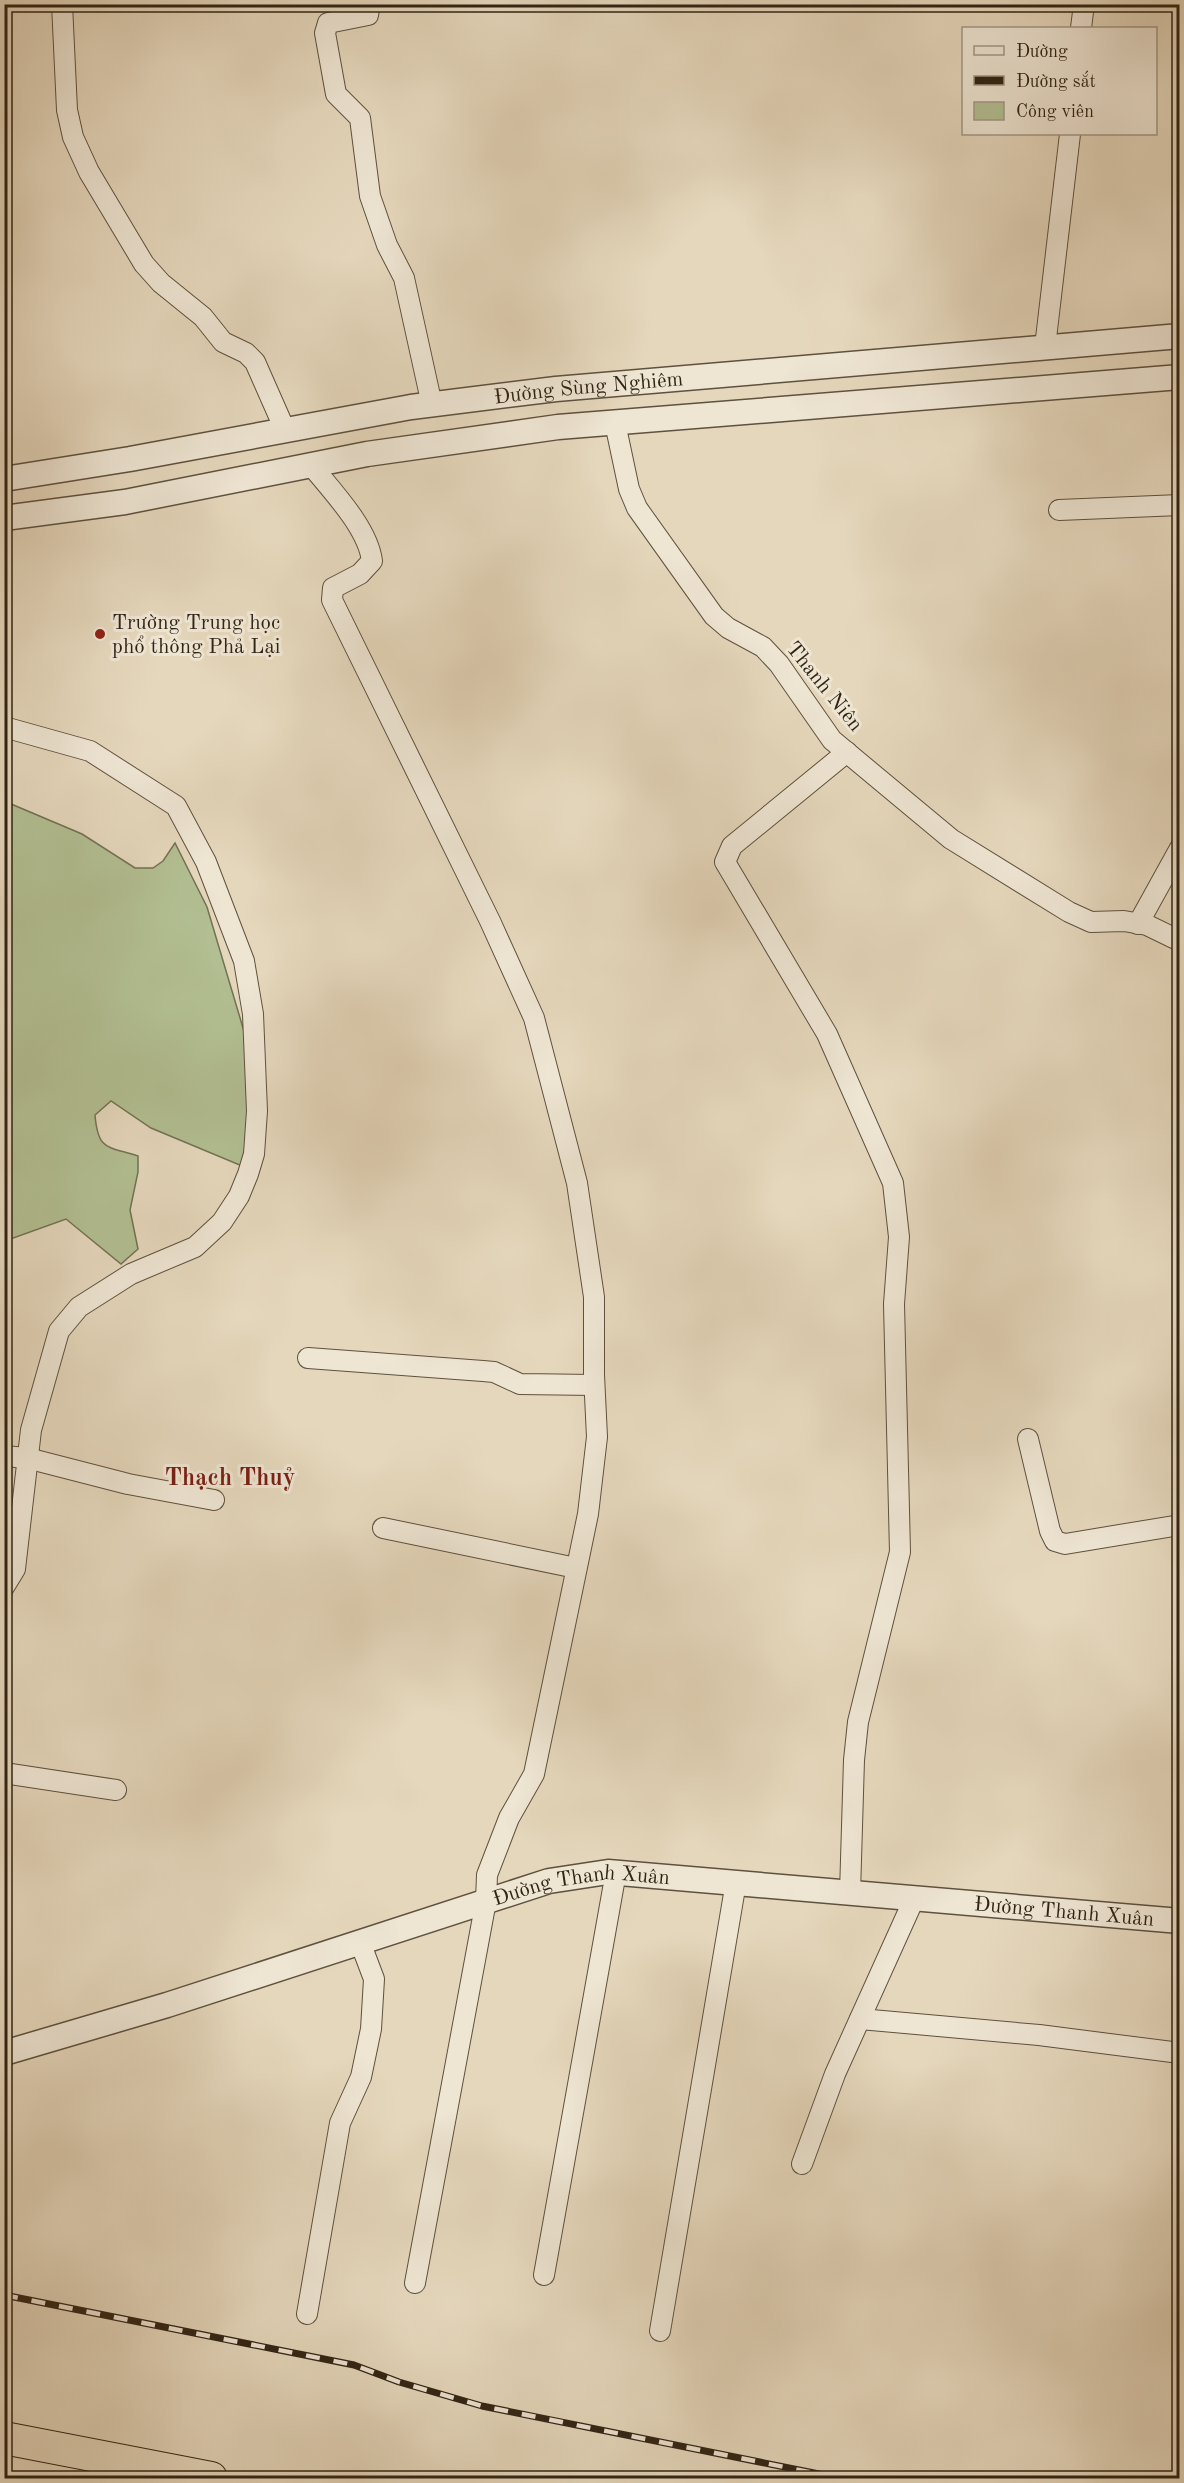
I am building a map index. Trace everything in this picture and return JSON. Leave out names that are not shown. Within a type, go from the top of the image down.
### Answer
[{"type":"highway","points":[[4,2438],[211,2478]]},
{"type":"street","points":[[62,4],[67,110],[73,137],[89,172],[144,264],[161,283],[204,317],[223,342],[246,353],[255,362],[285,430]]},
{"type":"street","points":[[370,4],[368,15],[328,23],[325,33],[336,94],[360,118],[370,196],[387,246],[404,278],[432,405]]},
{"type":"street","points":[[1081,27],[1084,4]]},
{"type":"street","points":[[1045,347],[1070,135]]},
{"type":"street","name":"Đường Sùng Nghiêm","points":[[4,479],[432,405],[556,389],[1179,336]]},
{"type":"street","name":"Đường Sùng Nghiêm","points":[[4,518],[125,502],[367,454],[455,441],[615,423],[1179,377]]},
{"type":"street","name":"Thanh Niên","points":[[615,423],[629,489],[637,508],[714,616],[728,628],[763,647],[778,664],[832,740],[951,839],[1069,912],[1091,922],[1124,921],[1138,924],[1179,941]]},
{"type":"street","points":[[311,465],[357,525],[371,550],[372,561],[360,574],[333,588],[332,600],[490,921],[534,1018],[577,1182],[594,1297],[594,1385],[597,1437],[588,1514],[534,1774],[508,1818],[487,1875],[486,1901],[415,2283]]},
{"type":"street","points":[[1059,510],[1179,505]]},
{"type":"street","points":[[4,727],[90,751],[176,806],[206,862],[244,961],[253,1014],[257,1111],[254,1154],[251,1164],[239,1196],[222,1222],[195,1247],[131,1274],[79,1307],[58,1331],[31,1430],[15,1569],[4,1587]]},
{"type":"street","points":[[847,752],[732,846],[725,862],[827,1034],[893,1183],[899,1237],[894,1304],[900,1552],[858,1722],[854,1760],[850,1893]]},
{"type":"street","points":[[1138,924],[1179,848]]},
{"type":"street","points":[[308,1358],[494,1372],[520,1384],[594,1385]]},
{"type":"street","points":[[1028,1439],[1050,1531],[1055,1541],[1065,1544],[1179,1525]]},
{"type":"street","points":[[4,1456],[27,1458],[128,1484],[214,1500]]},
{"type":"street","points":[[382,1528],[576,1568]]},
{"type":"street","points":[[4,1773],[116,1790]]},
{"type":"street","points":[[543,2275],[616,1872]]},
{"type":"street","name":"Đường Thanh Xuân","points":[[4,2053],[167,2005],[549,1881],[616,1872],[1179,1922]]},
{"type":"street","points":[[660,2331],[736,1882]]},
{"type":"street","points":[[802,2164],[836,2074],[914,1899]]},
{"type":"street","points":[[307,2314],[340,2123],[361,2077],[371,2029],[374,1979],[360,1942]]},
{"type":"street","points":[[860,2019],[1039,2035],[1179,2053]]},
{"type":"green space","points":[[4,801],[82,834],[135,868],[153,868],[163,861],[175,843],[207,907],[246,1038],[251,1111],[242,1166],[151,1128],[111,1101],[95,1115],[96,1127],[106,1145],[138,1156],[138,1172],[130,1210],[138,1249],[121,1264],[66,1219],[5,1241]]},
{"type":"railway","points":[[4,2295],[354,2365],[399,2382],[482,2406],[839,2478]]},
{"type":"place","name":"Trường Trung học phổ thông Phả Lại","points":[[100,634]]},
{"type":"district","name":"Thạch Thuỷ","points":[[230,1477]]}]
